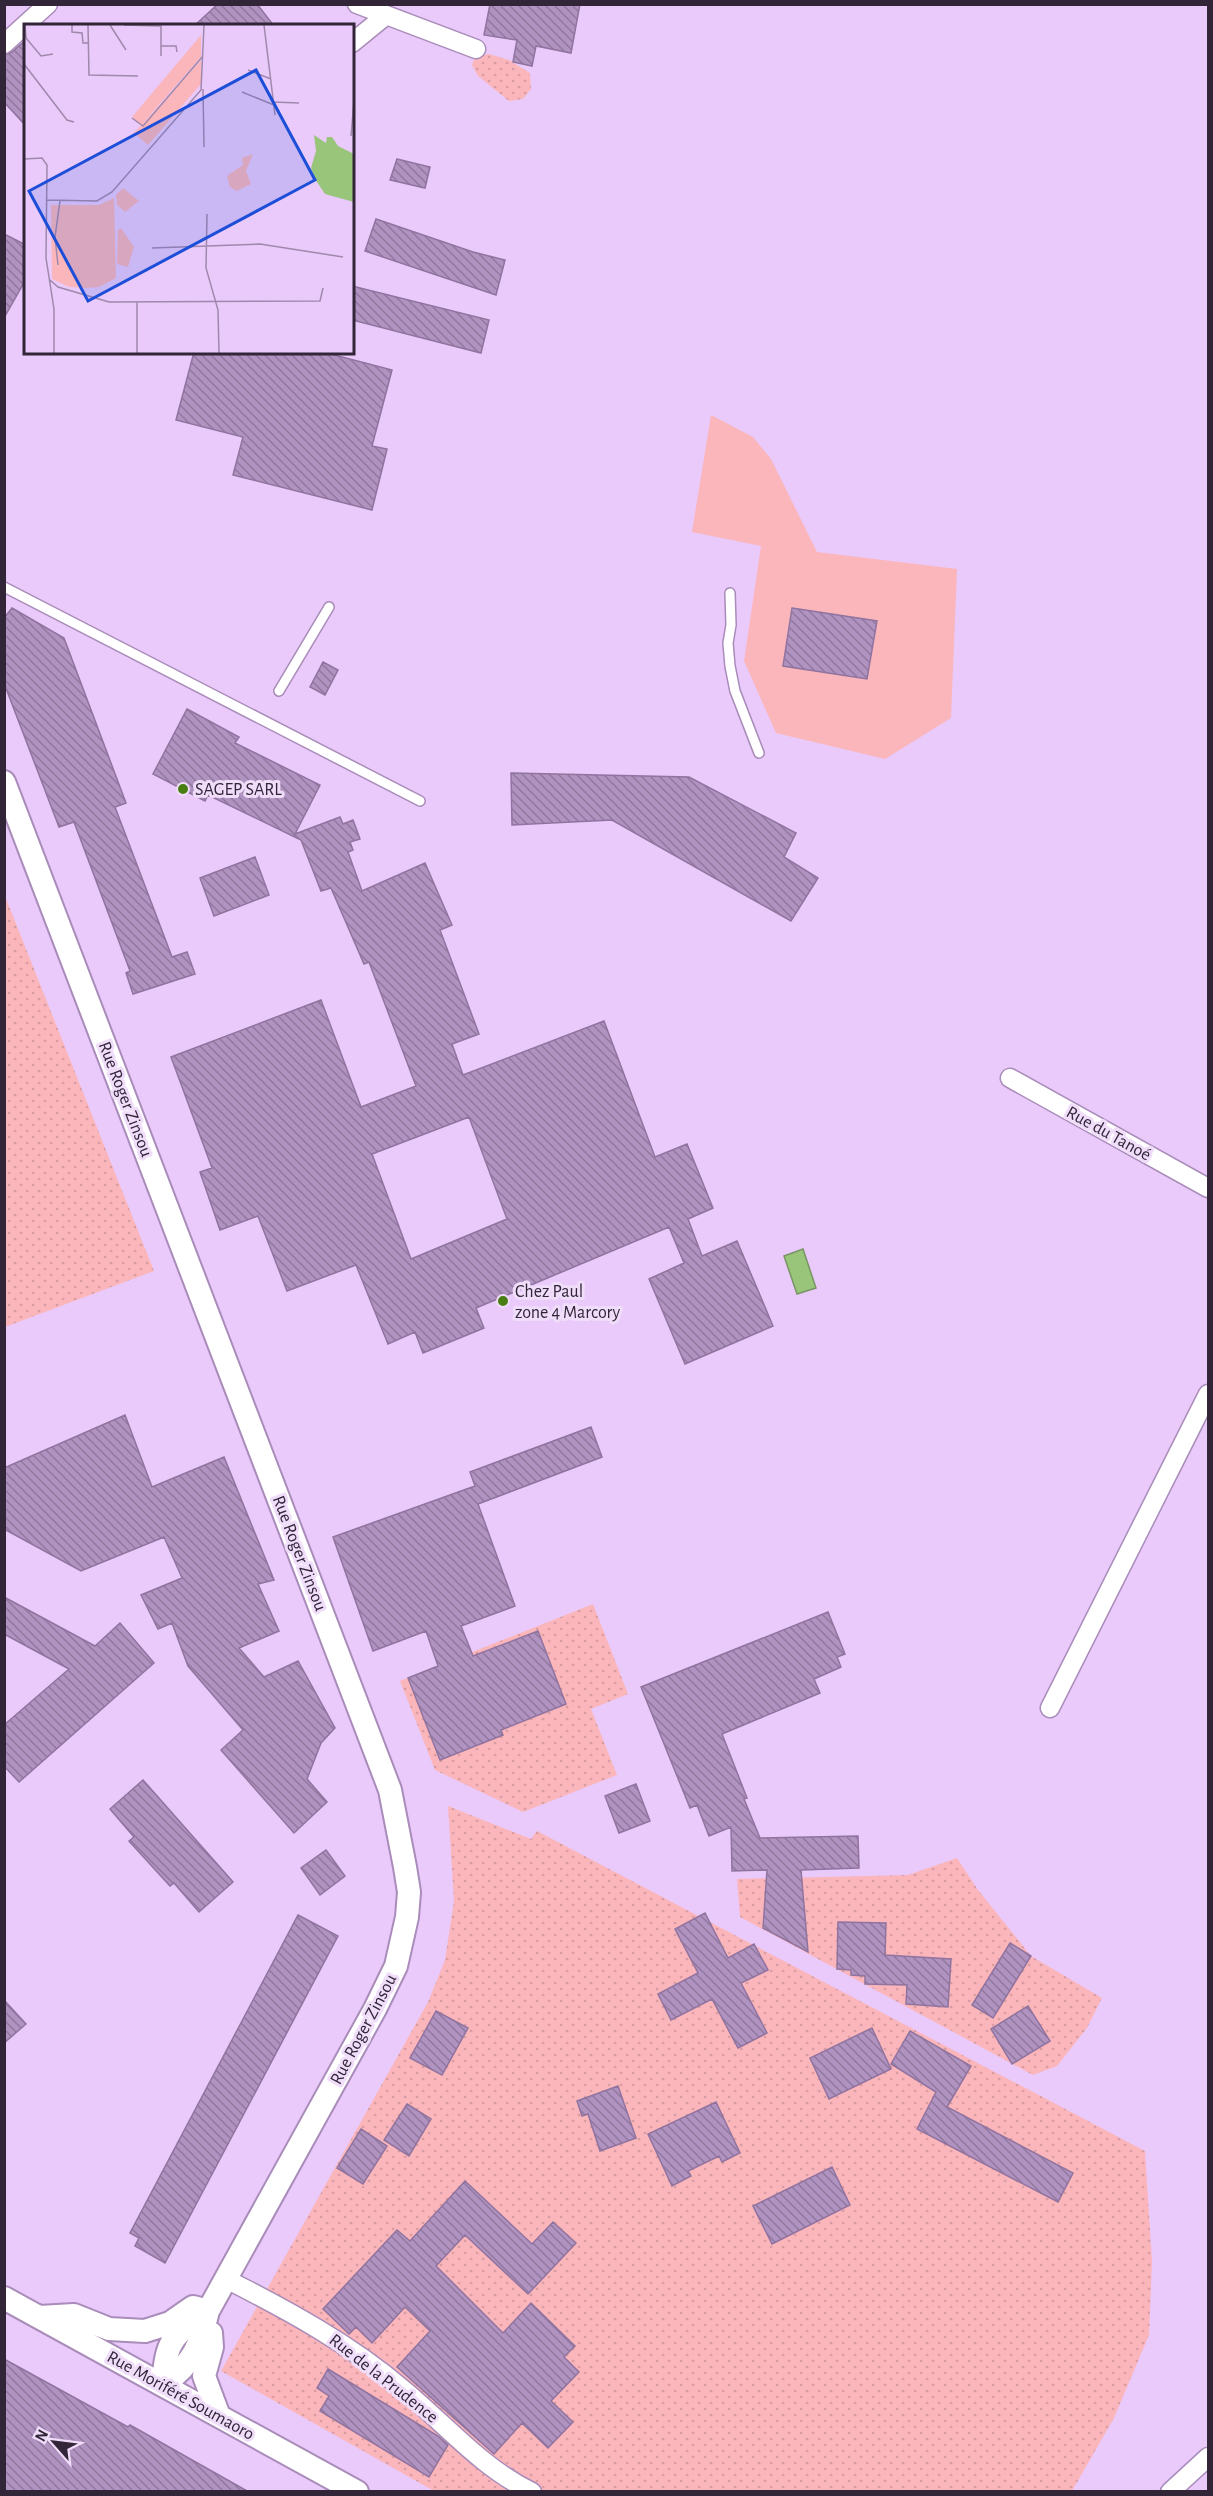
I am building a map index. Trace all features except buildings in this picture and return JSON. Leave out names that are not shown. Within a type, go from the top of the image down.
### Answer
[{"type":"street","points":[[26,24],[48,4]]},
{"type":"street","points":[[357,4],[476,49]]},
{"type":"street","points":[[354,41],[385,16]]},
{"type":"street","points":[[4,44],[24,26]]},
{"type":"street","name":"Rue Roger Zinsou","points":[[4,782],[390,1790],[409,1892],[407,1917],[396,1966],[375,2009],[208,2311],[201,2342],[185,2369],[164,2385]]},
{"type":"street","name":"Rue du Tanoé","points":[[1010,1078],[1209,1188]]},
{"type":"street","points":[[1050,1708],[1209,1394]]},
{"type":"street","name":"Rue de la Prudence","points":[[226,2279],[297,2315],[354,2351],[404,2389],[479,2457],[513,2482],[532,2492]]},
{"type":"street","name":"Rue Moriféré Soumaoro","points":[[4,2298],[357,2492]]},
{"type":"street","points":[[38,2317],[74,2315],[109,2329],[145,2331],[170,2323],[193,2307],[208,2311],[212,2347],[204,2376],[219,2416]]},
{"type":"street","points":[[1170,2492],[1209,2457]]},
{"type":"lane","points":[[4,587],[420,801]]},
{"type":"lane","points":[[730,592],[731,625],[728,643],[730,666],[735,691],[759,753]]},
{"type":"lane","points":[[279,692],[328,607]]},
{"type":"shaded area","points":[[489,54],[509,60],[530,73],[531,89],[523,99],[509,101],[478,76],[472,65],[475,57]]},
{"type":"shaded area","points":[[711,415],[753,437],[771,459],[817,552],[957,569],[951,718],[885,759],[776,733],[744,661],[761,546],[692,532]]},
{"type":"shaded area","points":[[5,896],[154,1271],[4,1327]]},
{"type":"shaded area","points":[[803,1249],[816,1288],[797,1294],[784,1256]]},
{"type":"shaded area","points":[[593,1604],[628,1694],[591,1709],[617,1775],[523,1812],[435,1770],[400,1681]]},
{"type":"shaded area","points":[[448,1806],[531,1839],[537,1831],[1145,2151],[1152,2262],[1149,2335],[1114,2418],[1072,2491],[434,2491],[221,2371],[428,2002],[445,1960],[454,1901]]},
{"type":"shaded area","points":[[957,1858],[978,1890],[1031,1956],[1102,1998],[1087,2028],[1057,2066],[1033,2075],[740,1917],[737,1879],[908,1875]]},
{"type":"place","name":"SAGEP SARL","points":[[183,789]]},
{"type":"place","name":"Chez Paul zone 4 Marcory","points":[[503,1301]]}]
